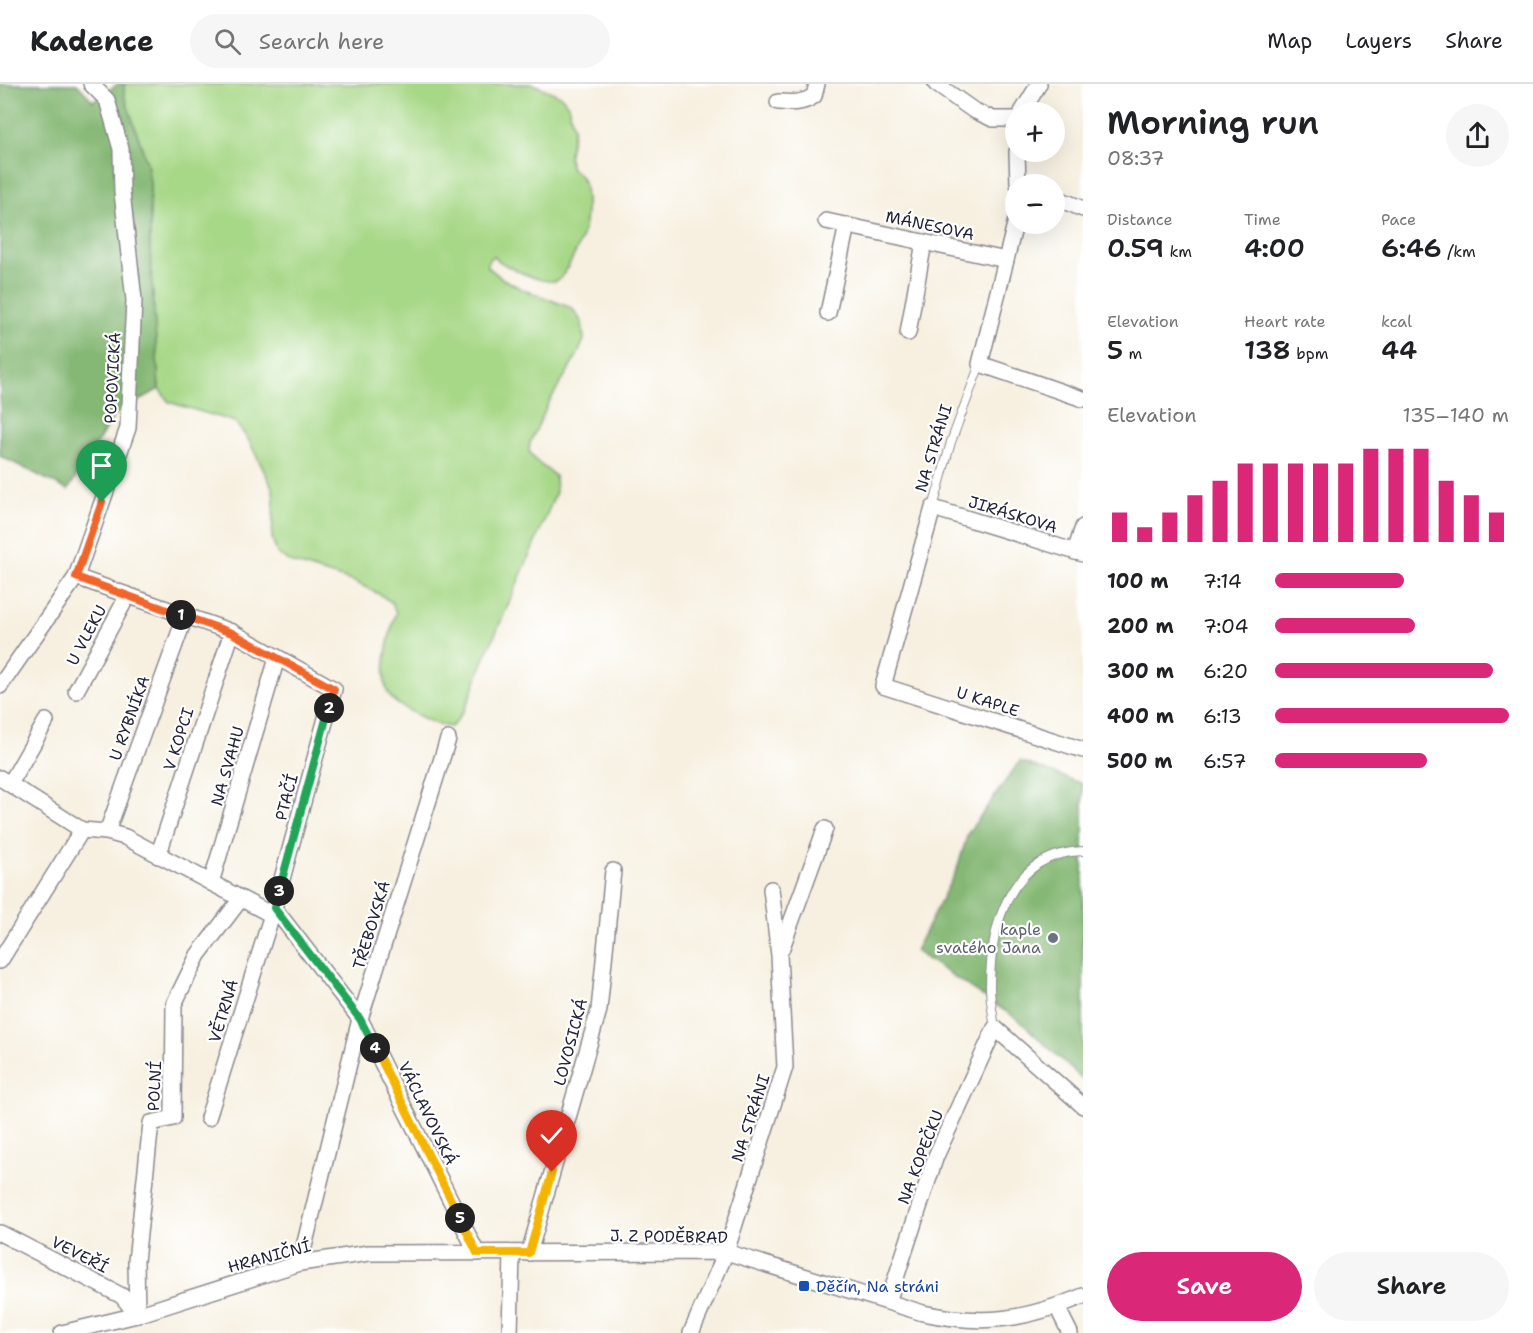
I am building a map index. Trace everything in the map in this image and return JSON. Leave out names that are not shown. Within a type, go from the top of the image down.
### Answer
[{"type":"street","name":"POPOVICKÁ","points":[[0,686],[76,577],[128,428],[134,300],[122,192],[121,149],[107,100],[91,84]]},
{"type":"street","points":[[778,102],[806,101],[814,96],[817,84]]},
{"type":"street","points":[[936,84],[973,110],[993,119],[1005,119]]},
{"type":"street","points":[[1028,102],[1040,84]]},
{"type":"street","points":[[1065,201],[1083,208]]},
{"type":"street","name":"MÁNESOVA","points":[[826,221],[1006,260]]},
{"type":"street","points":[[828,314],[847,225]]},
{"type":"street","name":"NA STRÁNI","points":[[980,364],[1012,234]]},
{"type":"street","points":[[908,333],[924,242]]},
{"type":"street","points":[[980,364],[1083,399]]},
{"type":"street","name":"NA STRÁNI","points":[[883,686],[933,508]]},
{"type":"street","name":"JIRÁSKOVA","points":[[933,508],[1079,553]]},
{"type":"street","points":[[1079,553],[1083,528]]},
{"type":"street","points":[[76,577],[232,633],[278,658]]},
{"type":"street","name":"U VLEKU","points":[[76,691],[127,597]]},
{"type":"street","name":"U RYBNÍKA","points":[[106,832],[185,617]]},
{"type":"street","name":"V KOPCI","points":[[158,856],[232,633]]},
{"type":"street","name":"PTAČÍ","points":[[273,911],[334,689],[278,658]]},
{"type":"street","name":"NA SVAHU","points":[[211,883],[278,658]]},
{"type":"street","name":"U KAPLE","points":[[883,686],[1083,750]]},
{"type":"street","points":[[5,781],[46,721]]},
{"type":"street","name":"TŘEBOVSKÁ","points":[[300,1263],[360,1019],[448,739]]},
{"type":"street","name":"VÁCLAVOVSKÁ","points":[[5,781],[82,830],[106,832],[124,837],[240,900],[273,911],[360,1019],[477,1253]]},
{"type":"street","name":"NA STRÁNI","points":[[779,955],[825,829]]},
{"type":"street","points":[[0,961],[82,830]]},
{"type":"street","name":"LOVOSICKÁ","points":[[529,1253],[599,1010],[614,871]]},
{"type":"street","name":"NA STRÁNI","points":[[691,1333],[726,1252],[785,1067],[779,955],[771,889]]},
{"type":"street","name":"POLNÍ","points":[[137,1315],[136,1262],[151,1123],[173,1118],[174,1004],[198,955],[240,900]]},
{"type":"street","name":"VĚTRNÁ","points":[[208,1118],[273,911]]},
{"type":"street","points":[[995,1028],[1083,1106]]},
{"type":"street","name":"NA KOPEČKU","points":[[888,1302],[936,1156],[995,1028]]},
{"type":"street","name":"VEVEŘÍ","points":[[0,1233],[122,1296],[137,1315]]},
{"type":"street","name":"J. Z PODĚBRAD","points":[[529,1253],[726,1252],[888,1302],[954,1319],[1004,1326],[1083,1296]]},
{"type":"street","name":"HRANIČNÍ","points":[[62,1333],[137,1315],[300,1263],[369,1253],[529,1253]]},
{"type":"street","points":[[510,1333],[512,1253]]},
{"type":"street","points":[[1058,1307],[1070,1333]]},
{"type":"lane","name":"NA STRÁNI","points":[[933,508],[951,442],[980,364]]},
{"type":"lane","points":[[995,1028],[990,988],[993,944],[1002,911],[1016,883],[1028,871],[1048,857],[1065,851],[1083,851]]},
{"type":"green space","points":[[0,84],[77,84],[93,101],[118,84],[124,84],[124,95],[147,163],[150,183],[150,250],[159,389],[114,415],[68,490],[0,456]]},
{"type":"green space","points":[[124,84],[533,84],[561,96],[568,105],[574,128],[569,153],[570,167],[582,180],[586,198],[585,225],[574,254],[562,276],[556,281],[541,280],[523,273],[505,265],[493,256],[488,263],[488,267],[503,279],[522,289],[572,308],[582,322],[584,340],[549,402],[530,443],[529,451],[535,460],[555,476],[556,492],[483,662],[467,705],[451,727],[425,719],[401,706],[389,695],[386,687],[385,666],[388,642],[396,612],[391,602],[355,582],[290,562],[277,553],[272,538],[274,498],[272,487],[248,439],[235,422],[169,402],[159,389],[150,250],[150,183],[147,163],[124,95]]},
{"type":"green space","points":[[1020,761],[1083,784],[1083,1080],[1020,1021],[915,951],[957,869],[968,833]]},
{"type":"place","name":"kaple svatého Jana","points":[[1053,938]]},
{"type":"place","name":"Děčín, Na stráni","points":[[804,1286]]},
{"type":"route","points":[[102,502],[76,577],[232,633],[334,689],[274,908],[360,1019],[477,1253],[529,1253],[552,1172]]}]
